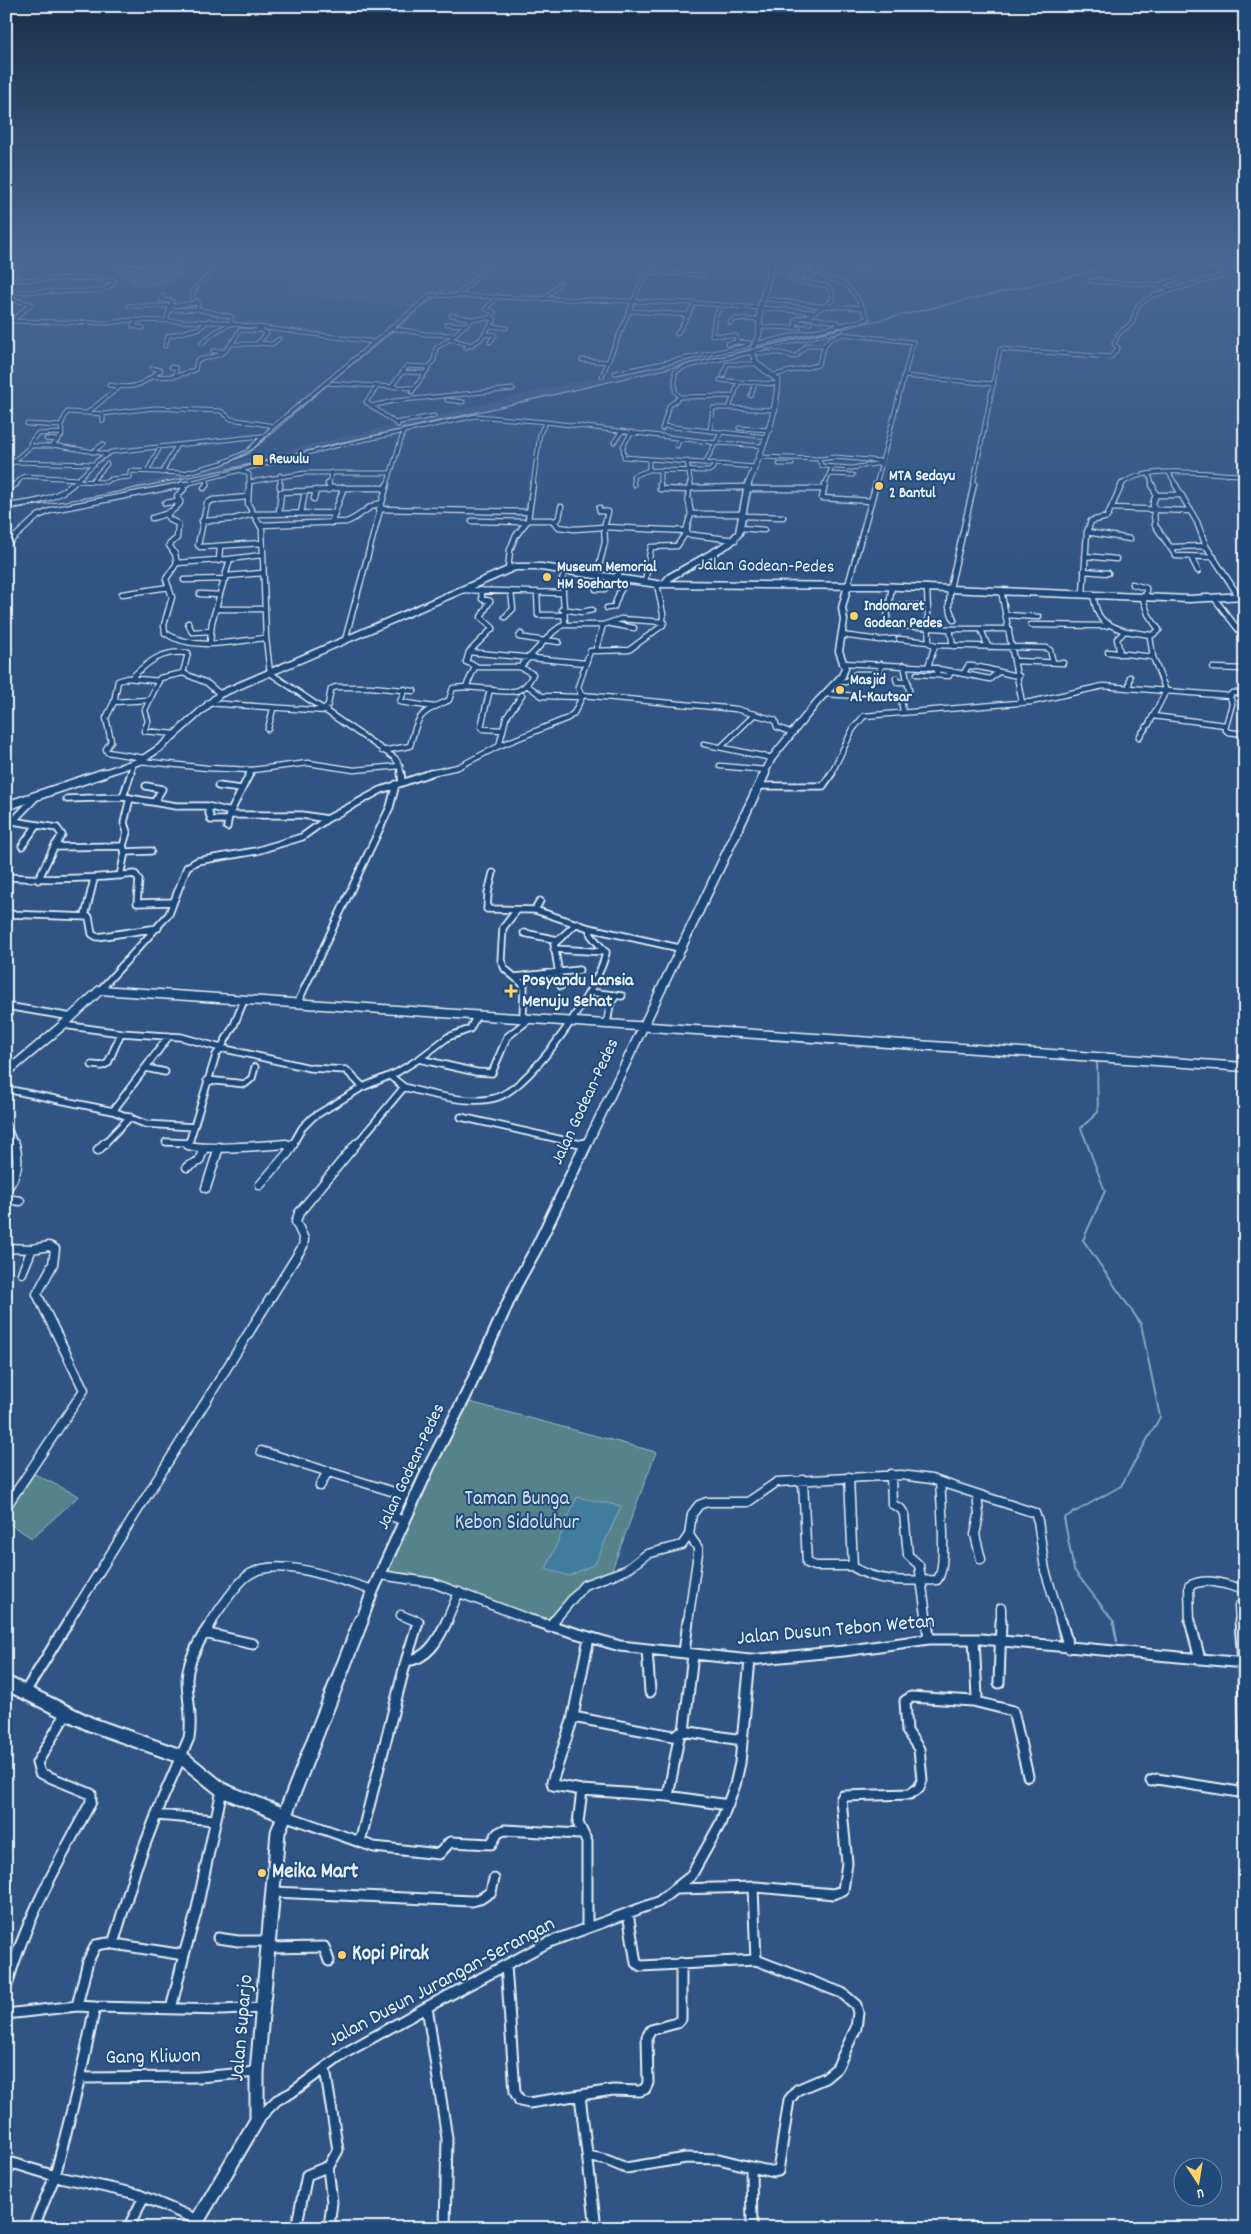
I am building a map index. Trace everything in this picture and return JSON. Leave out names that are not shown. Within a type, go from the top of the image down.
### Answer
[{"type":"street","points":[[151,378],[176,376],[195,370],[196,363]]},
{"type":"street","points":[[6,491],[10,490],[24,476],[106,482],[111,479],[128,478],[130,471],[176,472],[183,474],[238,457],[254,446],[274,426],[348,363]]},
{"type":"street","points":[[326,382],[377,387],[392,386],[413,390],[431,363]]},
{"type":"street","points":[[602,376],[607,363]]},
{"type":"street","points":[[616,373],[663,363]]},
{"type":"street","points":[[680,397],[675,391],[675,373],[678,370],[706,363]]},
{"type":"street","points":[[773,375],[818,365],[819,363]]},
{"type":"street","points":[[907,363],[848,585],[1158,598],[1242,596]]},
{"type":"street","points":[[954,620],[950,608],[950,588],[983,443],[997,363]]},
{"type":"street","points":[[6,806],[140,761],[175,734],[220,694],[508,570],[528,566],[615,576],[657,584],[666,583],[670,577],[735,540],[741,528],[746,488],[760,457],[776,410],[778,384],[773,375],[756,364],[728,364],[723,376]]},
{"type":"street","points":[[392,386],[408,366],[428,367]]},
{"type":"street","points":[[171,367],[176,368],[176,376]]},
{"type":"street","points":[[109,385],[118,388],[139,387],[161,370],[152,368]]},
{"type":"street","points":[[402,372],[424,373]]},
{"type":"street","points":[[904,376],[994,384]]},
{"type":"street","points":[[720,380],[778,384]]},
{"type":"street","points":[[729,408],[739,382]]},
{"type":"street","points":[[751,396],[755,383]]},
{"type":"street","points":[[377,387],[365,401],[397,424],[434,416]]},
{"type":"street","points":[[86,413],[118,388]]},
{"type":"street","points":[[371,406],[390,401],[460,395],[492,388],[513,389]]},
{"type":"street","points":[[456,401],[460,395]]},
{"type":"street","points":[[660,435],[668,407],[680,397],[733,396]]},
{"type":"street","points":[[447,400],[463,402]]},
{"type":"street","points":[[53,446],[62,433],[61,426],[67,412],[120,414],[154,408],[193,412],[221,411],[231,419],[274,426]]},
{"type":"street","points":[[710,431],[713,408],[776,410]]},
{"type":"street","points":[[103,414],[103,421]]},
{"type":"street","points":[[6,545],[44,512],[241,471],[330,447],[480,415],[717,443],[764,446]]},
{"type":"street","points":[[508,570],[510,550],[515,537],[527,521],[540,433],[546,422]]},
{"type":"street","points":[[27,424],[61,426]]},
{"type":"street","points":[[664,426],[767,437]]},
{"type":"street","points":[[738,428],[770,430]]},
{"type":"street","points":[[345,640],[390,473],[404,431]]},
{"type":"street","points":[[614,442],[622,431]]},
{"type":"street","points":[[632,432],[623,446],[622,456],[755,467]]},
{"type":"street","points":[[6,468],[31,446],[30,443],[37,434],[62,433]]},
{"type":"street","points":[[705,463],[721,433]]},
{"type":"street","points":[[31,446],[53,446],[106,454],[253,437],[261,438]]},
{"type":"street","points":[[676,446],[680,438]]},
{"type":"street","points":[[46,439],[58,440]]},
{"type":"street","points":[[92,452],[103,444]]},
{"type":"street","points":[[162,473],[177,445]]},
{"type":"street","points":[[142,476],[160,447]]},
{"type":"street","points":[[6,506],[31,503],[58,494],[106,454]]},
{"type":"street","points":[[760,457],[820,459],[834,457],[881,464]]},
{"type":"street","points":[[779,464],[790,464],[788,458]]},
{"type":"street","points":[[649,459],[649,470]]},
{"type":"street","points":[[820,459],[820,465],[832,467],[857,468],[881,464]]},
{"type":"street","points":[[645,582],[651,547],[677,546],[686,532],[691,514],[687,461]]},
{"type":"street","points":[[14,462],[94,464]]},
{"type":"street","points":[[634,485],[633,476],[649,470],[688,472],[710,470],[713,468],[714,463]]},
{"type":"street","points":[[91,482],[106,464]]},
{"type":"street","points":[[832,467],[823,489],[823,498],[871,501]]},
{"type":"street","points":[[199,469],[197,470],[209,482],[204,488]]},
{"type":"street","points":[[241,471],[248,473],[248,504],[261,525],[266,638],[270,673]]},
{"type":"street","points":[[660,471],[661,490],[823,489]]},
{"type":"street","points":[[1083,594],[1087,532],[1092,521],[1107,517],[1122,483],[1130,478],[1169,473],[1238,475],[1243,474],[1245,471]]},
{"type":"street","points":[[249,482],[280,475],[331,472],[390,473]]},
{"type":"street","points":[[331,472],[328,486],[332,488]]},
{"type":"street","points":[[1169,473],[1191,511],[1206,546],[1242,596],[1245,606]]},
{"type":"street","points":[[829,474],[853,475]]},
{"type":"street","points":[[280,475],[280,487]]},
{"type":"street","points":[[1149,475],[1156,495],[1153,503],[1155,525],[1176,557],[1214,557]]},
{"type":"street","points":[[152,518],[173,512],[180,501],[178,496],[184,489],[184,483]]},
{"type":"street","points":[[278,514],[280,493],[329,490],[344,487],[386,488]]},
{"type":"street","points":[[331,523],[344,487]]},
{"type":"street","points":[[314,500],[316,490]]},
{"type":"street","points":[[301,513],[305,491]]},
{"type":"street","points":[[1156,495],[1181,495]]},
{"type":"street","points":[[248,496],[209,502],[202,522],[198,546],[262,543]]},
{"type":"street","points":[[165,503],[180,501]]},
{"type":"street","points":[[261,525],[352,521],[360,517],[369,505],[382,503]]},
{"type":"street","points":[[472,521],[555,521],[559,518],[561,507]]},
{"type":"street","points":[[597,574],[605,542],[604,527],[608,512],[600,511],[599,508]]},
{"type":"street","points":[[1112,508],[1191,511]]},
{"type":"street","points":[[380,509],[528,512]]},
{"type":"street","points":[[202,522],[231,519],[253,514],[335,513]]},
{"type":"street","points":[[691,514],[781,517]]},
{"type":"street","points":[[167,515],[168,519],[178,524],[177,538],[169,545],[175,554],[177,563],[166,579],[172,596],[164,625],[165,633],[177,641],[210,643],[266,638]]},
{"type":"street","points":[[555,521],[559,527],[574,529],[604,527],[686,532],[735,540]]},
{"type":"street","points":[[741,528],[764,530]]},
{"type":"street","points":[[574,529],[574,535]]},
{"type":"street","points":[[1087,532],[1130,539]]},
{"type":"street","points":[[216,546],[221,548],[219,561]]},
{"type":"street","points":[[1170,547],[1206,546]]},
{"type":"street","points":[[177,563],[219,561],[262,555]]},
{"type":"street","points":[[1085,556],[1116,559]]},
{"type":"street","points":[[1191,557],[1198,571]]},
{"type":"street","points":[[210,643],[210,631],[219,595],[227,578],[230,559]]},
{"type":"street","points":[[563,625],[562,580],[566,570]]},
{"type":"street","points":[[1084,571],[1108,573]]},
{"type":"street","points":[[596,589],[605,588],[621,572]]},
{"type":"street","points":[[184,580],[227,578],[263,573]]},
{"type":"street","points":[[607,608],[614,607],[619,593],[628,579]]},
{"type":"street","name":"Jalan Godean-Pedes","points":[[284,1815],[329,1707],[373,1590],[429,1467],[466,1395],[516,1286],[766,770],[772,758],[844,672],[845,668],[839,654],[844,620],[842,608],[848,585],[666,583]]},
{"type":"street","points":[[6,1073],[72,1017],[158,928],[169,914],[187,867],[203,860],[256,851],[294,840],[306,835],[349,805],[399,783],[458,767],[499,746],[568,718],[574,713],[582,696],[578,687],[588,652],[596,649],[629,650],[660,628],[664,622],[663,606],[656,594],[657,584]]},
{"type":"street","points":[[1031,626],[1107,626],[1151,635],[1159,630],[1148,614],[1146,588],[1132,584]]},
{"type":"street","points":[[892,586],[886,624],[888,625],[950,629],[1009,629]]},
{"type":"street","points":[[122,594],[169,587]]},
{"type":"street","points":[[927,588],[929,642]]},
{"type":"street","points":[[462,590],[563,593]]},
{"type":"street","points":[[382,751],[410,746],[418,717],[449,700],[453,688],[486,687],[490,690],[521,691],[528,686],[533,674],[520,667],[476,666],[466,662],[469,652],[493,628],[481,617],[490,601],[482,599],[481,590]]},
{"type":"street","points":[[1001,590],[1022,703]]},
{"type":"street","points":[[505,617],[513,609],[511,592]]},
{"type":"street","points":[[537,592],[538,615],[564,615]]},
{"type":"street","points":[[200,594],[219,595]]},
{"type":"street","points":[[1093,594],[1096,617],[1107,626]]},
{"type":"street","points":[[1214,598],[1241,632]]},
{"type":"street","points":[[889,605],[928,606]]},
{"type":"street","points":[[216,609],[265,609]]},
{"type":"street","points":[[562,609],[582,612],[592,610]]},
{"type":"street","points":[[1006,615],[1039,616]]},
{"type":"street","points":[[520,667],[563,625],[603,625],[621,619],[664,622]]},
{"type":"street","points":[[188,623],[192,632],[210,631]]},
{"type":"street","points":[[609,624],[634,628]]},
{"type":"street","points":[[596,649],[603,625]]},
{"type":"street","points":[[950,629],[953,646]]},
{"type":"street","points":[[981,629],[988,647]]},
{"type":"street","points":[[1120,654],[1117,640],[1125,631]]},
{"type":"street","points":[[521,634],[519,637],[559,642]]},
{"type":"street","points":[[841,635],[880,640],[896,639],[929,642],[935,645],[1049,649],[1053,662]]},
{"type":"street","points":[[1139,736],[1153,716],[1166,691],[1153,657],[1151,635]]},
{"type":"street","points":[[928,667],[935,645]]},
{"type":"street","points":[[132,678],[151,660],[179,652],[188,653],[183,672],[180,675],[162,677],[148,700],[145,710],[148,721],[144,732],[175,734]]},
{"type":"street","points":[[469,652],[585,663]]},
{"type":"street","points":[[1108,652],[1153,657]]},
{"type":"street","points":[[1015,661],[1063,663]]},
{"type":"street","points":[[842,663],[937,668],[988,680],[996,673]]},
{"type":"street","points":[[838,681],[846,682],[858,673],[880,674],[881,664]]},
{"type":"street","points":[[904,665],[908,690]]},
{"type":"street","points":[[964,673],[968,666],[975,665],[996,673],[1018,676]]},
{"type":"street","points":[[466,687],[476,666]]},
{"type":"street","points":[[936,675],[937,668]]},
{"type":"street","points":[[1213,668],[1244,669]]},
{"type":"street","points":[[917,674],[949,676],[951,671]]},
{"type":"street","points":[[183,672],[207,684],[220,694]]},
{"type":"street","points":[[270,673],[326,710],[382,751],[396,758],[400,766],[399,783],[390,807],[297,1004]]},
{"type":"street","points":[[1129,688],[1130,677]]},
{"type":"street","points":[[159,681],[132,678],[118,680],[114,702],[106,718],[111,741],[106,752],[140,761],[207,768],[252,770],[308,764],[354,770],[400,766]]},
{"type":"street","points":[[896,678],[898,682],[908,682]]},
{"type":"street","points":[[326,710],[331,689],[334,687],[385,686],[414,691]]},
{"type":"street","points":[[528,686],[542,696],[582,696],[736,709],[775,720],[778,722],[778,728],[792,733]]},
{"type":"street","points":[[759,786],[824,786],[862,717],[1022,703],[1100,686],[1230,696],[1232,693],[1245,693]]},
{"type":"street","points":[[405,689],[400,702],[434,707]]},
{"type":"street","points":[[490,690],[481,727],[484,730],[503,730]]},
{"type":"street","points":[[825,694],[860,696]]},
{"type":"street","points":[[499,746],[508,713],[519,704],[522,695]]},
{"type":"street","points":[[1230,696],[1232,704],[1225,725],[1227,731],[1245,734]]},
{"type":"street","points":[[901,699],[904,712]]},
{"type":"street","points":[[114,702],[148,700]]},
{"type":"street","points":[[208,703],[273,709],[326,710]]},
{"type":"street","points":[[268,730],[273,709]]},
{"type":"street","points":[[722,746],[755,714]]},
{"type":"street","points":[[1153,716],[1225,725]]},
{"type":"street","points":[[704,744],[722,746],[772,758]]},
{"type":"street","points":[[123,797],[140,761]]},
{"type":"street","points":[[720,766],[766,770]]},
{"type":"street","points":[[227,828],[229,815],[252,770]]},
{"type":"street","points":[[146,786],[162,788],[156,800]]},
{"type":"street","points":[[218,786],[241,789]]},
{"type":"street","points":[[13,821],[38,795]]},
{"type":"street","points":[[67,799],[123,797],[156,800],[176,806],[207,806],[229,815]]},
{"type":"street","points":[[120,876],[127,832],[124,823],[130,798]]},
{"type":"street","points":[[207,806],[211,820],[229,815],[302,815],[327,819]]},
{"type":"street","points":[[6,820],[48,826],[61,831],[62,835],[38,880]]},
{"type":"street","points":[[22,846],[37,825]]},
{"type":"street","points":[[54,847],[151,851]]},
{"type":"street","points":[[6,877],[38,880],[94,879],[135,874],[139,876],[137,903],[173,902]]},
{"type":"street","points":[[493,874],[486,908],[534,910],[589,928],[680,948]]},
{"type":"street","points":[[85,916],[94,879]]},
{"type":"street","points":[[534,910],[540,901]]},
{"type":"street","points":[[517,910],[503,928],[501,937],[504,967],[522,982],[525,988],[527,1018]]},
{"type":"street","points":[[6,914],[85,916],[90,918],[92,934],[97,936],[158,928]]},
{"type":"street","points":[[561,986],[554,949],[558,940],[577,923]]},
{"type":"street","points":[[390,1076],[404,1087],[440,1095],[482,1099],[498,1097],[508,1091],[545,1056],[589,992],[606,957],[606,952],[591,935],[589,928]]},
{"type":"street","points":[[524,933],[558,940]]},
{"type":"street","points":[[554,949],[606,952]]},
{"type":"street","points":[[515,977],[579,970]]},
{"type":"street","points":[[100,990],[1245,1067]]},
{"type":"street","points":[[589,992],[619,995],[610,1005],[607,1024]]},
{"type":"street","points":[[188,1143],[216,1055],[234,1025],[244,1000]]},
{"type":"street","points":[[6,1006],[72,1017]]},
{"type":"street","points":[[260,1185],[288,1153],[302,1128],[313,1117],[363,1087],[390,1076],[419,1059],[448,1037],[470,1029],[478,1015]]},
{"type":"street","points":[[419,1059],[490,1074],[493,1072],[506,1037],[527,1018]]},
{"type":"street","points":[[63,1025],[121,1033],[181,1037],[292,1065],[346,1070],[363,1087]]},
{"type":"street","points":[[92,1065],[102,1066],[108,1063],[121,1033]]},
{"type":"street","points":[[113,1110],[169,1036]]},
{"type":"street","points":[[207,1080],[245,1084],[252,1078],[256,1067]]},
{"type":"street","points":[[146,1068],[165,1072]]},
{"type":"street","points":[[25,1692],[302,1246],[304,1238],[296,1222],[298,1213],[404,1087]]},
{"type":"street","points":[[6,1089],[113,1110],[145,1124],[194,1126]]},
{"type":"street","points":[[98,1150],[130,1117]]},
{"type":"street","points":[[461,1117],[585,1145]]},
{"type":"street","points":[[6,1125],[14,1141],[18,1168],[16,1175],[6,1190]]},
{"type":"street","points":[[166,1142],[188,1143],[190,1147],[204,1148],[293,1144]]},
{"type":"street","points":[[206,1188],[220,1147]]},
{"type":"street","points":[[187,1168],[199,1161],[204,1148]]},
{"type":"street","points":[[6,1200],[20,1201]]},
{"type":"street","points":[[6,1248],[32,1250],[49,1246],[55,1249],[53,1264],[37,1294],[84,1390],[6,1507]]},
{"type":"street","points":[[22,1273],[32,1250]]},
{"type":"street","points":[[261,1451],[404,1495]]},
{"type":"street","points":[[320,1486],[328,1471]]},
{"type":"street","points":[[405,1521],[393,1517],[415,1471]]},
{"type":"street","points":[[891,1474],[892,1504],[903,1512],[907,1552],[908,1555],[920,1564],[929,1639]]},
{"type":"street","points":[[549,1627],[584,1584],[626,1570],[647,1554],[682,1545],[689,1534],[692,1514],[699,1505],[707,1502],[748,1502],[755,1499],[777,1482],[891,1474],[940,1482],[1030,1511],[1036,1516],[1045,1570],[1068,1648]]},
{"type":"street","points":[[849,1477],[852,1566]]},
{"type":"street","points":[[803,1480],[807,1563],[815,1566],[852,1566],[858,1571],[872,1576],[922,1580],[936,1580],[942,1571],[943,1525],[940,1482]]},
{"type":"street","points":[[977,1494],[979,1515],[975,1535],[981,1559]]},
{"type":"street","points":[[668,1796],[682,1732],[698,1553],[698,1548],[689,1534]]},
{"type":"street","points":[[113,1944],[136,1868],[180,1756],[185,1748],[191,1727],[187,1677],[197,1644],[221,1608],[248,1575],[258,1570],[289,1567],[373,1590]]},
{"type":"street","name":"Jalan Dusun Tebon Wetan","points":[[381,1575],[408,1578],[458,1592],[549,1627],[620,1646],[688,1654],[750,1660],[844,1651],[929,1639],[974,1639],[1244,1663]]},
{"type":"street","points":[[1200,1659],[1190,1622],[1189,1586],[1194,1582],[1209,1582],[1245,1590]]},
{"type":"street","points":[[406,1661],[421,1658],[431,1652],[458,1592]]},
{"type":"street","points":[[1239,1606],[1244,1663],[1245,1779]]},
{"type":"street","points":[[999,1683],[1001,1608]]},
{"type":"street","points":[[360,1842],[393,1714],[400,1677],[418,1622],[401,1615]]},
{"type":"street","points":[[204,1633],[253,1644]]},
{"type":"street","points":[[589,1638],[573,1717],[552,1782],[553,1785],[582,1790],[668,1796],[728,1806]]},
{"type":"street","points":[[973,1701],[977,1697],[974,1639]]},
{"type":"street","points":[[647,1649],[650,1692]]},
{"type":"street","name":"Jalan Dusun Jurangan-Serangan","points":[[257,2120],[278,2100],[346,2052],[547,1943],[658,1902],[677,1889],[691,1876],[720,1824],[736,1785],[750,1660]]},
{"type":"street","points":[[6,1683],[90,1724],[180,1756],[222,1790],[284,1815],[374,1847],[439,1854],[450,1842],[491,1844],[498,1833],[504,1830],[581,1834]]},
{"type":"street","points":[[677,1889],[753,1886],[834,1894],[842,1890],[848,1863],[842,1828],[840,1800],[843,1796],[910,1794],[919,1788],[921,1784],[919,1749],[907,1731],[907,1698],[973,1701],[1013,1711],[1028,1776]]},
{"type":"street","points":[[6,1989],[32,1915],[91,1802],[91,1794],[40,1773],[37,1768],[67,1712]]},
{"type":"street","points":[[573,1717],[673,1736],[682,1732],[742,1740]]},
{"type":"street","points":[[1151,1781],[1157,1779],[1245,1793]]},
{"type":"street","points":[[171,2008],[196,1913],[222,1790]]},
{"type":"street","points":[[582,1790],[577,1823],[581,1834],[586,1838],[587,1842],[587,1928]]},
{"type":"street","points":[[156,1815],[215,1820]]},
{"type":"street","name":"Jalan Suparjo","points":[[257,2120],[257,2072],[269,1945],[275,1853],[284,1815]]},
{"type":"street","points":[[272,1892],[472,1901],[480,1899],[491,1892],[494,1879]]},
{"type":"street","points":[[753,1886],[756,1960]]},
{"type":"street","points":[[588,2156],[606,2160],[626,2168],[686,2158],[719,2159],[774,2172],[778,2171],[786,2106],[793,2092],[831,2075],[858,2027],[854,2002],[850,1996],[756,1960],[638,1965],[628,1913]]},
{"type":"street","points":[[218,1938],[269,1945],[324,1947],[329,1961]]},
{"type":"street","points":[[76,2006],[93,1948],[108,1943],[184,1955]]},
{"type":"street","points":[[506,1965],[515,2092],[520,2101],[529,2102],[613,2090],[640,2091],[645,2089],[648,2083],[647,2037],[651,2030],[677,2024],[681,2019],[681,1964]]},
{"type":"street","points":[[6,2014],[76,2006],[263,2008]]},
{"type":"street","points":[[33,2228],[55,2176],[80,2078],[95,2006]]},
{"type":"street","points":[[428,2007],[447,2138],[445,2228]]},
{"type":"street","points":[[296,2228],[307,2175],[312,2171],[328,2168],[335,2162],[338,2150],[325,2068]]},
{"type":"street","name":"Gang Kliwon","points":[[80,2078],[189,2077],[257,2072]]},
{"type":"street","points":[[580,2096],[596,2228]]},
{"type":"street","points":[[6,2175],[9,2162],[55,2176],[137,2194],[196,2224],[257,2120]]},
{"type":"street","points":[[752,2167],[752,2228]]},
{"type":"street","points":[[328,2168],[332,2202],[330,2228]]},
{"type":"street","points":[[128,2228],[144,2197]]},
{"type":"shaded area","points":[[670,363],[691,363],[404,429],[399,425],[561,385]]},
{"type":"shaded area","points":[[397,425],[402,430],[203,475],[199,470]]},
{"type":"shaded area","points":[[196,471],[199,475],[135,489],[133,485]]},
{"type":"shaded area","points":[[577,1497],[621,1506],[595,1564],[569,1576],[546,1569]]},
{"type":"green space","name":"Taman Bunga Kebon Sidoluhur","points":[[466,1401],[656,1452],[610,1575],[584,1579],[549,1622],[410,1573],[379,1572]]},
{"type":"green space","points":[[34,1474],[79,1496],[32,1538],[6,1522],[6,1514]]},
{"type":"waterway","points":[[1097,1060],[1098,1112],[1081,1128],[1105,1191],[1083,1240],[1141,1324],[1160,1417],[1121,1486],[1064,1518],[1074,1570],[1114,1622]]},
{"type":"waterway","points":[[1113,1621],[1117,1641]]},
{"type":"railway","points":[[226,464],[256,447],[353,363]]},
{"type":"railway","points":[[6,510],[97,496],[238,467],[691,363]]},
{"type":"place","name":"Rewulu","points":[[258,460]]},
{"type":"place","name":"MTA Sedayu 2 Bantul","points":[[879,486]]},
{"type":"place","name":"Museum Memorial HM Soeharto","points":[[547,577]]},
{"type":"place","name":"Indomaret Godean Pedes","points":[[854,616]]},
{"type":"place","name":"Masjid Al-Kautsar","points":[[840,690]]},
{"type":"place","name":"Posyandu Lansia Menuju Sehat","points":[[511,991]]},
{"type":"place","name":"Meika Mart","points":[[262,1873]]},
{"type":"place","name":"Kopi Pirak","points":[[342,1955]]}]
